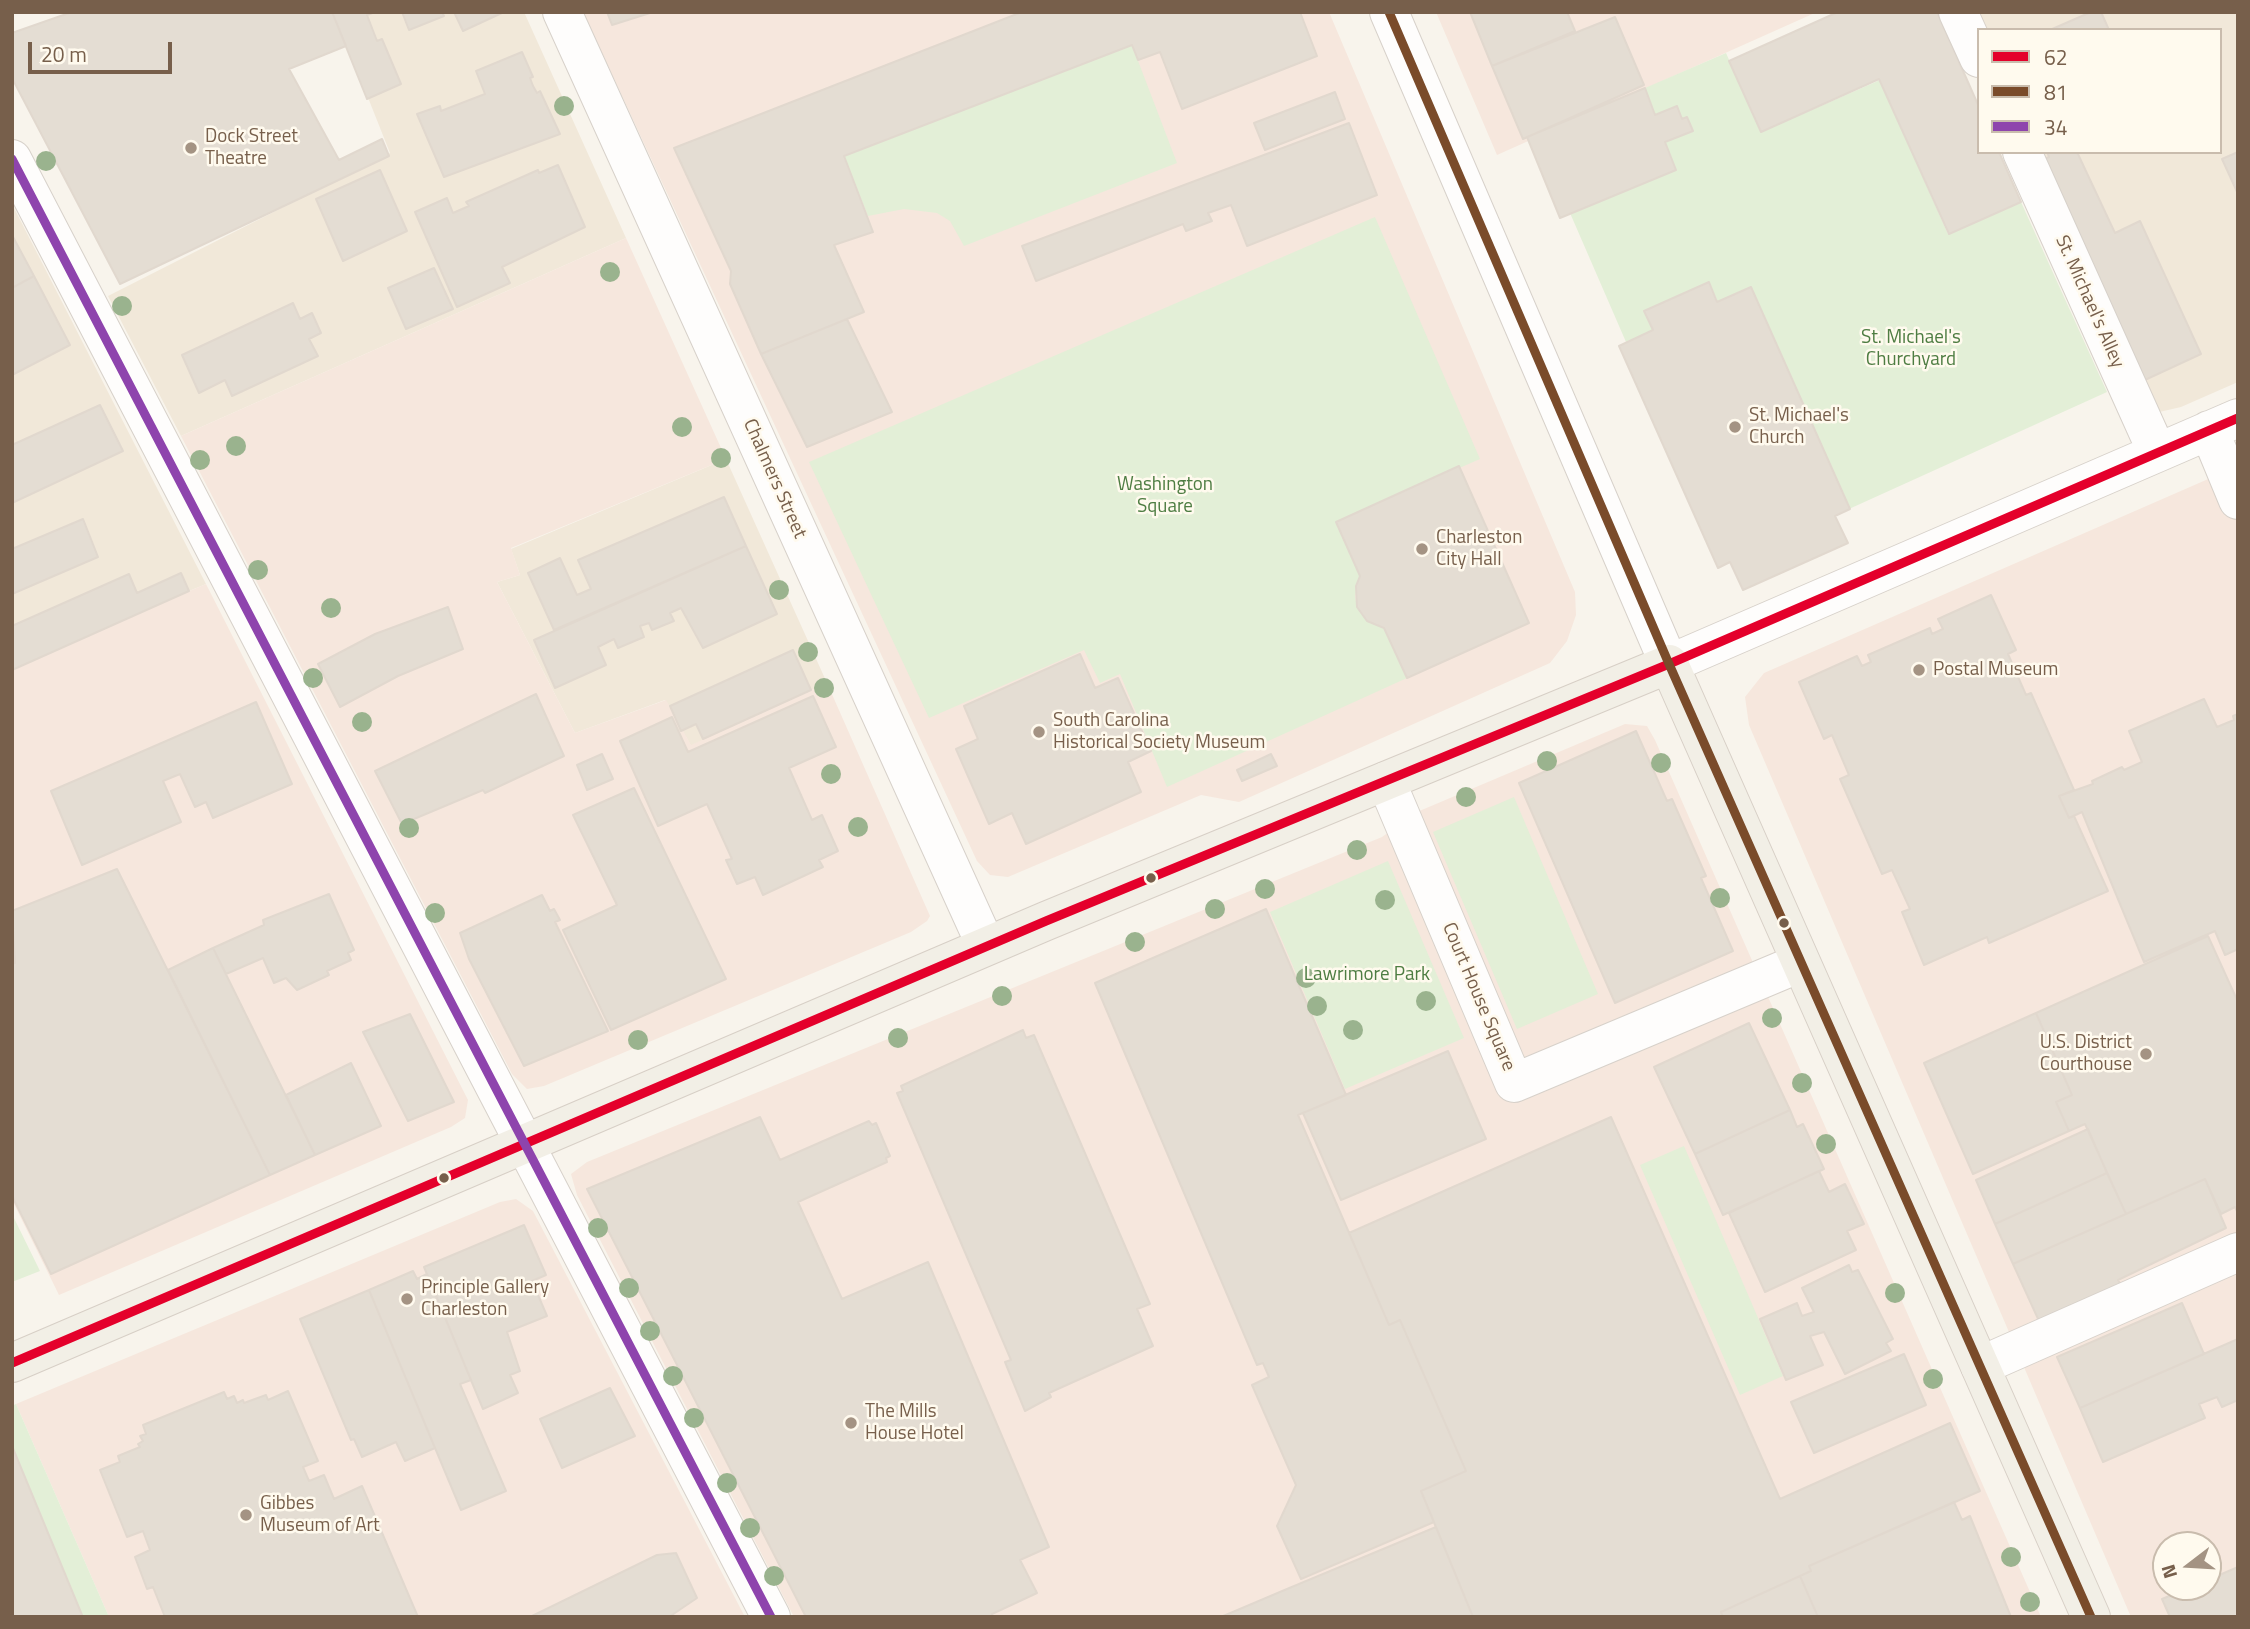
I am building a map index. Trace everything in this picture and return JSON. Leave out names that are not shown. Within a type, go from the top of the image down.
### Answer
[{"type":"main road","points":[[12,1363],[986,946],[1669,664],[2091,1617]]},
{"type":"street","name":"Chalmers Street","points":[[562,12],[986,946]]},
{"type":"street","points":[[1390,12],[1669,664],[2223,424],[2238,500]]},
{"type":"street","points":[[1958,12],[1977,54]]},
{"type":"street","name":"St. Michael's Alley","points":[[2023,154],[2157,452]]},
{"type":"street","points":[[12,159],[771,1617]]},
{"type":"street","name":"Court House Square","points":[[1385,781],[1514,1083],[1800,963]]},
{"type":"street","points":[[1980,1366],[2238,1252]]},
{"type":"shaded area","points":[[334,12],[524,12],[626,238],[181,436],[108,296],[390,153]]},
{"type":"shaded area","points":[[583,12],[1329,12],[1575,592],[1576,615],[1567,641],[1550,663],[1239,802],[1201,795],[1008,877],[990,875],[977,861]]},
{"type":"shaded area","points":[[1436,12],[1817,12],[1497,155]]},
{"type":"shaded area","points":[[1963,12],[2238,12],[2238,382],[2181,407],[2155,413],[2028,154],[2222,154],[2222,28],[1977,28]]},
{"type":"shaded area","points":[[12,204],[206,584],[12,665]]},
{"type":"shaded area","points":[[626,238],[726,459],[511,548],[520,575],[497,582],[575,733],[666,700],[691,745],[827,683],[930,916],[911,932],[544,1086],[527,1089],[512,1074],[181,436]]},
{"type":"shaded area","points":[[726,459],[827,683],[691,746],[665,700],[575,733],[497,582],[520,575],[511,549]]},
{"type":"shaded area","points":[[2238,466],[2238,1617],[2131,1617],[1749,725],[1745,697],[1764,673]]},
{"type":"shaded area","points":[[206,584],[468,1100],[465,1118],[451,1127],[59,1295],[12,1200],[12,962],[21,957],[12,938],[12,665]]},
{"type":"shaded area","points":[[1625,724],[1647,726],[1655,740],[2041,1617],[794,1617],[577,1195],[571,1174],[587,1162],[1382,837],[1417,812]]},
{"type":"shaded area","points":[[516,1199],[533,1211],[745,1617],[109,1617],[16,1404],[500,1202]]},
{"type":"green space","points":[[1132,45],[1177,163],[964,246],[950,221],[937,213],[904,209],[868,216],[844,156]]},
{"type":"green space","name":"St. Michael's Churchyard","points":[[1726,53],[1761,132],[1880,80],[1948,234],[2021,202],[2107,392],[1849,509],[1718,302],[1709,283],[1645,312],[1653,330],[1626,342],[1570,213],[1676,170],[1665,142],[1693,130],[1687,117],[1682,119],[1677,106],[1655,115],[1645,88]]},
{"type":"green space","name":"Washington Square","points":[[1375,217],[1480,459],[1336,522],[1360,576],[1355,596],[1357,607],[1367,621],[1384,628],[1407,678],[1167,787],[1120,674],[1100,683],[1084,650],[929,718],[809,462]]},
{"type":"green space","points":[[1514,797],[1598,994],[1517,1029],[1433,832]]},
{"type":"green space","name":"Lawrimore Park","points":[[1388,861],[1464,1038],[1345,1089],[1270,912]]},
{"type":"green space","points":[[1684,1146],[1783,1376],[1740,1395],[1640,1165]]},
{"type":"green space","points":[[12,1214],[40,1271],[12,1282]]},
{"type":"green space","points":[[16,1404],[109,1617],[12,1617],[12,1406]]},
{"type":"building","name":"Dock Street Theatre","points":[[72,12],[332,12],[346,46],[289,69],[339,160],[382,139],[389,156],[120,284],[12,78],[12,33]]},
{"type":"building","points":[[332,12],[375,12],[367,15],[377,41],[382,39],[401,84],[367,99]]},
{"type":"building","points":[[402,12],[442,12],[444,16],[409,30]]},
{"type":"building","points":[[454,12],[504,12],[463,31]]},
{"type":"building","points":[[607,12],[649,12],[650,13],[612,25]]},
{"type":"building","points":[[1022,12],[1300,12],[1317,56],[1182,109],[1160,52],[1138,60],[1132,45],[844,156],[873,232],[834,245],[864,312],[761,354],[730,284],[731,271],[674,148]]},
{"type":"building","points":[[1470,12],[1567,12],[1575,31],[1492,66]]},
{"type":"building","points":[[1838,12],[1937,12],[1977,102],[1977,154],[2000,154],[2021,202],[1949,234],[1879,79],[1761,132],[1729,61]]},
{"type":"building","points":[[2091,12],[2101,12],[2108,28],[2055,28]]},
{"type":"building","points":[[1615,17],[1644,85],[1523,139],[1492,66]]},
{"type":"building","points":[[522,52],[533,77],[530,78],[533,86],[537,93],[540,91],[560,134],[444,177],[417,114],[440,106],[441,111],[485,94],[476,71]]},
{"type":"building","points":[[1645,88],[1655,115],[1677,106],[1682,119],[1687,117],[1693,131],[1665,142],[1676,170],[1560,218],[1527,137]]},
{"type":"building","points":[[1335,92],[1345,119],[1265,150],[1254,123]]},
{"type":"building","points":[[1349,123],[1377,195],[1247,246],[1231,205],[1208,213],[1212,221],[1186,231],[1183,224],[1036,281],[1022,246]]},
{"type":"building","points":[[2238,152],[2238,194],[2222,159]]},
{"type":"building","points":[[2048,154],[2078,154],[2115,233],[2140,221],[2201,354],[2134,385],[2032,165],[2049,157]]},
{"type":"building","points":[[558,165],[585,227],[502,267],[510,283],[457,307],[415,212],[447,198],[453,213],[469,206],[466,202],[538,170],[539,173]]},
{"type":"building","points":[[380,170],[407,231],[343,261],[316,199]]},
{"type":"building","points":[[12,235],[34,276],[12,288]]},
{"type":"building","points":[[434,268],[453,309],[406,329],[388,288]]},
{"type":"building","points":[[34,276],[70,345],[12,375],[12,288]]},
{"type":"building","name":"St. Michael's Church","points":[[1709,282],[1717,302],[1751,287],[1850,509],[1835,516],[1848,543],[1743,590],[1730,562],[1718,568],[1619,346],[1653,330],[1644,311]]},
{"type":"building","points":[[293,303],[300,319],[312,313],[321,333],[309,339],[318,356],[232,396],[225,380],[199,393],[182,355]]},
{"type":"building","points":[[847,319],[892,412],[807,447],[761,354]]},
{"type":"building","points":[[100,405],[123,451],[12,503],[12,445]]},
{"type":"building","name":"Charleston City Hall","points":[[1459,466],[1529,623],[1407,678],[1384,628],[1367,621],[1357,607],[1356,586],[1360,576],[1336,522]]},
{"type":"building","points":[[724,497],[746,546],[554,630],[528,573],[560,558],[577,595],[591,589],[578,560]]},
{"type":"building","points":[[83,519],[98,557],[12,594],[12,549]]},
{"type":"building","points":[[746,546],[777,614],[703,648],[681,608],[670,613],[674,621],[652,630],[649,623],[640,626],[644,637],[618,648],[614,639],[598,647],[606,665],[555,688],[534,640]]},
{"type":"building","points":[[181,573],[189,591],[12,670],[12,626],[129,574],[137,593]]},
{"type":"building","points":[[1991,595],[2016,650],[2008,654],[2026,695],[2031,693],[2074,790],[2059,796],[2069,818],[2074,816],[2108,891],[1989,943],[1987,937],[1924,965],[1902,912],[1910,909],[1892,870],[1882,874],[1840,779],[1849,775],[1832,735],[1824,739],[1799,682],[1857,656],[1862,666],[1871,662],[1868,655],[1930,628],[1932,634],[1943,629],[1938,619]]},
{"type":"building","points":[[448,607],[463,649],[398,676],[340,707],[318,664],[375,634]]},
{"type":"building","points":[[793,650],[811,690],[703,739],[696,724],[681,731],[670,706]]},
{"type":"building","points":[[1080,654],[1095,688],[1118,678],[1151,751],[1128,762],[1141,792],[1026,844],[1012,813],[989,824],[956,749],[978,739],[964,706]]},
{"type":"building","points":[[536,694],[564,756],[485,793],[483,790],[402,824],[375,771]]},
{"type":"building","points":[[813,696],[836,747],[789,768],[812,820],[822,815],[838,851],[819,860],[823,867],[763,895],[755,877],[737,884],[726,860],[732,859],[707,804],[658,826],[620,741],[672,717],[688,752]]},
{"type":"building","points":[[2204,699],[2217,727],[2234,720],[2233,716],[2238,714],[2238,949],[2225,955],[2215,931],[2144,962],[2082,812],[2069,818],[2059,796],[2093,784],[2092,781],[2122,767],[2124,770],[2142,762],[2129,731]]},
{"type":"building","points":[[256,702],[292,784],[213,818],[206,802],[195,807],[180,774],[163,781],[181,822],[82,865],[51,791]]},
{"type":"building","points":[[1636,731],[1667,801],[1672,799],[1706,876],[1701,878],[1733,951],[1615,1003],[1519,783]]},
{"type":"building","points":[[602,754],[613,779],[587,790],[577,765]]},
{"type":"building","points":[[1271,754],[1277,766],[1242,781],[1237,770]]},
{"type":"building","points":[[634,788],[726,979],[611,1030],[563,930],[617,905],[573,815]]},
{"type":"building","points":[[117,869],[270,1175],[51,1274],[12,1196],[12,964],[15,963],[12,911]]},
{"type":"building","points":[[329,894],[354,950],[348,953],[351,960],[327,971],[329,975],[297,990],[286,978],[274,983],[263,958],[226,974],[213,948],[264,925],[263,920]]},
{"type":"building","points":[[542,895],[550,911],[554,909],[560,920],[555,922],[608,1031],[524,1066],[469,959],[460,933]]},
{"type":"building","points":[[1266,909],[1346,1095],[1298,1115],[1389,1325],[1400,1320],[1466,1471],[1421,1491],[1434,1522],[1301,1579],[1277,1526],[1296,1485],[1252,1385],[1269,1377],[1263,1363],[1257,1365],[1095,983]]},
{"type":"building","name":"U.S. District Courthouse","points":[[2208,936],[2238,1002],[2238,1213],[2235,1207],[2221,1214],[2205,1179],[2126,1214],[2085,1124],[2069,1131],[2056,1102],[2072,1095],[2036,1013]]},
{"type":"building","points":[[213,948],[315,1155],[270,1175],[168,970]]},
{"type":"building","points":[[2036,1013],[2072,1095],[2056,1102],[2069,1131],[1973,1174],[1924,1063]]},
{"type":"building","points":[[410,1014],[454,1102],[408,1121],[363,1032]]},
{"type":"building","points":[[1749,1023],[1790,1110],[1695,1154],[1654,1067]]},
{"type":"building","points":[[1023,1030],[1026,1038],[1034,1035],[1150,1304],[1137,1309],[1153,1346],[1049,1393],[1051,1397],[1025,1411],[1005,1362],[1011,1360],[897,1093],[903,1091],[901,1086]]},
{"type":"building","points":[[1448,1051],[1486,1139],[1341,1200],[1303,1113]]},
{"type":"building","points":[[351,1063],[381,1126],[315,1155],[286,1095]]},
{"type":"building","points":[[1790,1110],[1797,1127],[1803,1124],[1824,1169],[1723,1215],[1695,1154]]},
{"type":"building","name":"The Mills House Hotel","points":[[760,1117],[780,1160],[869,1121],[872,1125],[876,1123],[890,1156],[886,1158],[887,1162],[798,1202],[842,1299],[928,1262],[1049,1547],[1020,1560],[1037,1593],[992,1614],[993,1617],[806,1617],[587,1189]]},
{"type":"building","points":[[1611,1117],[1780,1499],[1950,1423],[1980,1491],[1809,1566],[1811,1571],[1721,1612],[1723,1617],[1473,1617],[1421,1491],[1466,1471],[1400,1320],[1389,1325],[1349,1233]]},
{"type":"building","points":[[2088,1129],[2107,1173],[1995,1224],[1976,1180]]},
{"type":"building","points":[[1819,1171],[1829,1192],[1845,1184],[1864,1224],[1847,1231],[1856,1250],[1765,1292],[1729,1213]]},
{"type":"building","points":[[2107,1173],[2126,1214],[2013,1264],[1995,1224]]},
{"type":"building","points":[[2205,1179],[2226,1228],[2118,1280],[2121,1285],[2039,1321],[2013,1264]]},
{"type":"building","points":[[524,1225],[546,1275],[532,1281],[547,1316],[507,1332],[520,1371],[510,1375],[518,1393],[483,1409],[424,1267]]},
{"type":"building","points":[[1849,1265],[1852,1272],[1858,1270],[1893,1339],[1886,1343],[1891,1351],[1845,1374],[1824,1332],[1810,1336],[1823,1365],[1786,1380],[1760,1319],[1797,1303],[1802,1316],[1814,1312],[1802,1288]]},
{"type":"building","points":[[413,1271],[417,1279],[427,1274],[471,1380],[460,1384],[506,1491],[461,1510],[369,1290]]},
{"type":"building","points":[[369,1290],[435,1448],[405,1461],[396,1442],[362,1457],[354,1439],[351,1440],[300,1319]]},
{"type":"building","points":[[2182,1303],[2204,1354],[2080,1408],[2057,1357]]},
{"type":"building","points":[[2238,1339],[2238,1400],[2222,1407],[2217,1397],[2199,1404],[2205,1418],[2103,1462],[2080,1408]]},
{"type":"building","points":[[1904,1354],[1926,1405],[1814,1453],[1791,1402]]},
{"type":"building","points":[[610,1388],[635,1436],[562,1468],[540,1419]]},
{"type":"building","name":"Gibbes Museum of Art","points":[[288,1391],[318,1461],[303,1467],[309,1481],[324,1475],[334,1499],[362,1486],[418,1617],[165,1617],[153,1587],[147,1589],[135,1557],[150,1550],[143,1531],[127,1537],[100,1470],[120,1462],[118,1456],[140,1447],[138,1444],[143,1441],[140,1436],[146,1434],[143,1425],[224,1392],[227,1399],[234,1396],[237,1403],[243,1400],[244,1403],[266,1395],[268,1400]]},
{"type":"building","points":[[12,1446],[82,1615],[78,1617],[12,1617]]},
{"type":"building","points":[[1954,1502],[1962,1520],[1970,1516],[2011,1617],[1818,1617],[1800,1576],[1811,1571],[1809,1566]]},
{"type":"building","points":[[1436,1527],[1473,1617],[1221,1617],[1287,1589]]},
{"type":"building","points":[[676,1553],[697,1598],[669,1617],[530,1617],[657,1555]]},
{"type":"building","points":[[2238,1567],[2238,1617],[2170,1617],[2163,1601],[2222,1601],[2222,1574]]},
{"type":"building","points":[[1800,1576],[1818,1617],[1723,1617],[1721,1612]]},
{"type":"transit line","name":"81","points":[[1389,12],[1669,664],[2091,1617]]},
{"type":"transit line","name":"34","points":[[12,159],[771,1617]]},
{"type":"transit line","name":"62","points":[[12,1363],[1046,921],[1669,664],[2238,418]]},
{"type":"place","name":"Dock Street Theatre","points":[[191,148]]},
{"type":"place","name":"St. Michael's Church","points":[[1735,427]]},
{"type":"place","name":"Charleston City Hall","points":[[1422,549]]},
{"type":"place","name":"Postal Museum","points":[[1919,670]]},
{"type":"place","name":"South Carolina Historical Society Museum","points":[[1039,732]]},
{"type":"place","name":"U.S. District Courthouse","points":[[2146,1054]]},
{"type":"place","name":"Principle Gallery Charleston","points":[[407,1299]]},
{"type":"place","name":"The Mills House Hotel","points":[[851,1423]]},
{"type":"place","name":"Gibbes Museum of Art","points":[[246,1515]]}]
